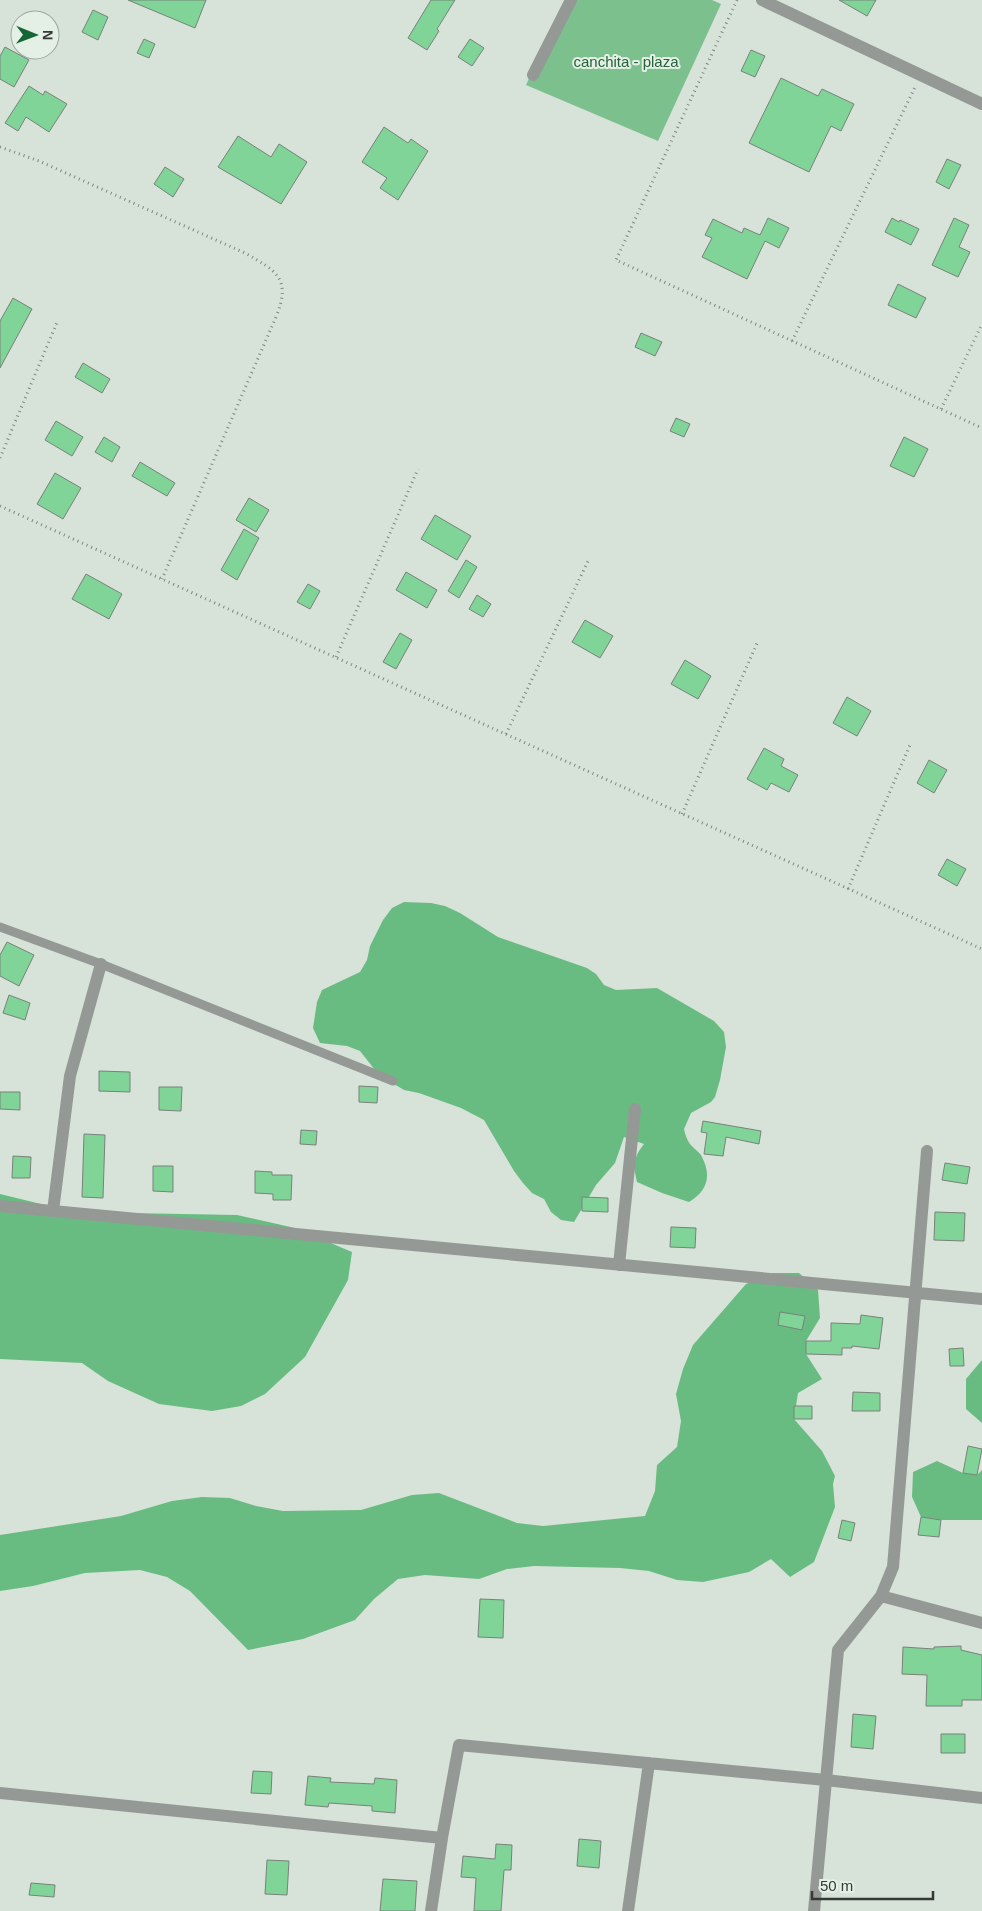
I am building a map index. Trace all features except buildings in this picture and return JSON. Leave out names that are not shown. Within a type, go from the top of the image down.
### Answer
[{"type":"street","points":[[533,75],[571,0]]},
{"type":"street","points":[[762,0],[982,104]]},
{"type":"street","points":[[53,1211],[70,1076],[101,964]]},
{"type":"street","points":[[619,1264],[635,1109]]},
{"type":"street","points":[[814,1911],[838,1650],[882,1596],[893,1567],[927,1151]]},
{"type":"street","points":[[0,1206],[982,1299]]},
{"type":"street","points":[[882,1596],[982,1623]]},
{"type":"street","points":[[431,1911],[459,1745],[826,1780],[982,1798]]},
{"type":"street","points":[[628,1911],[649,1763]]},
{"type":"street","points":[[0,1793],[442,1838]]},
{"type":"lane","points":[[0,927],[101,964],[393,1081]]},
{"type":"path","points":[[737,0],[616,260],[982,428]]},
{"type":"path","points":[[792,341],[920,75]]},
{"type":"path","points":[[0,147],[39,162],[245,253],[267,266],[278,276],[283,287],[283,300],[276,317],[162,579]]},
{"type":"path","points":[[0,458],[58,320]]},
{"type":"path","points":[[941,409],[982,324]]},
{"type":"path","points":[[336,657],[418,469]]},
{"type":"path","points":[[0,506],[982,949]]},
{"type":"path","points":[[506,734],[589,559]]},
{"type":"path","points":[[682,814],[758,641]]},
{"type":"path","points":[[848,888],[910,744]]},
{"type":"green space","name":"canchita - plaza","points":[[566,0],[712,0],[721,4],[658,141],[526,85]]},
{"type":"green space","points":[[404,902],[431,903],[445,906],[460,913],[498,937],[587,968],[596,974],[604,985],[616,990],[657,988],[714,1021],[724,1032],[726,1047],[720,1080],[715,1097],[711,1102],[691,1113],[684,1129],[688,1141],[701,1155],[706,1169],[707,1176],[704,1188],[695,1198],[689,1202],[637,1182],[635,1162],[644,1144],[624,1137],[615,1163],[596,1185],[574,1222],[561,1220],[551,1212],[544,1199],[532,1193],[523,1183],[484,1120],[461,1108],[419,1093],[404,1090],[379,1075],[360,1051],[347,1046],[320,1043],[313,1028],[317,1002],[322,990],[360,972],[367,960],[370,946],[383,920],[392,908]]},
{"type":"green space","points":[[0,1194],[74,1212],[237,1215],[295,1228],[352,1252],[348,1280],[305,1357],[265,1394],[241,1406],[212,1411],[159,1404],[108,1381],[82,1363],[0,1359]]},
{"type":"green space","points":[[773,1273],[799,1273],[818,1290],[820,1318],[806,1341],[806,1354],[822,1379],[798,1393],[794,1419],[822,1451],[835,1476],[833,1484],[835,1507],[814,1562],[790,1577],[771,1559],[749,1572],[703,1582],[677,1580],[649,1571],[620,1568],[534,1566],[507,1569],[479,1579],[425,1575],[398,1579],[374,1599],[355,1620],[303,1639],[248,1650],[190,1591],[167,1577],[140,1570],[85,1573],[33,1586],[0,1591],[0,1535],[121,1516],[172,1501],[202,1497],[230,1498],[256,1506],[283,1511],[361,1510],[412,1495],[439,1493],[517,1523],[543,1526],[645,1516],[655,1491],[657,1465],[677,1447],[681,1421],[676,1394],[683,1369],[693,1345],[746,1284]]},
{"type":"green space","points":[[982,1360],[982,1423],[966,1409],[966,1379]]},
{"type":"green space","points":[[937,1461],[963,1473],[977,1475],[982,1470],[982,1520],[941,1520],[921,1517],[912,1497],[913,1472]]}]
